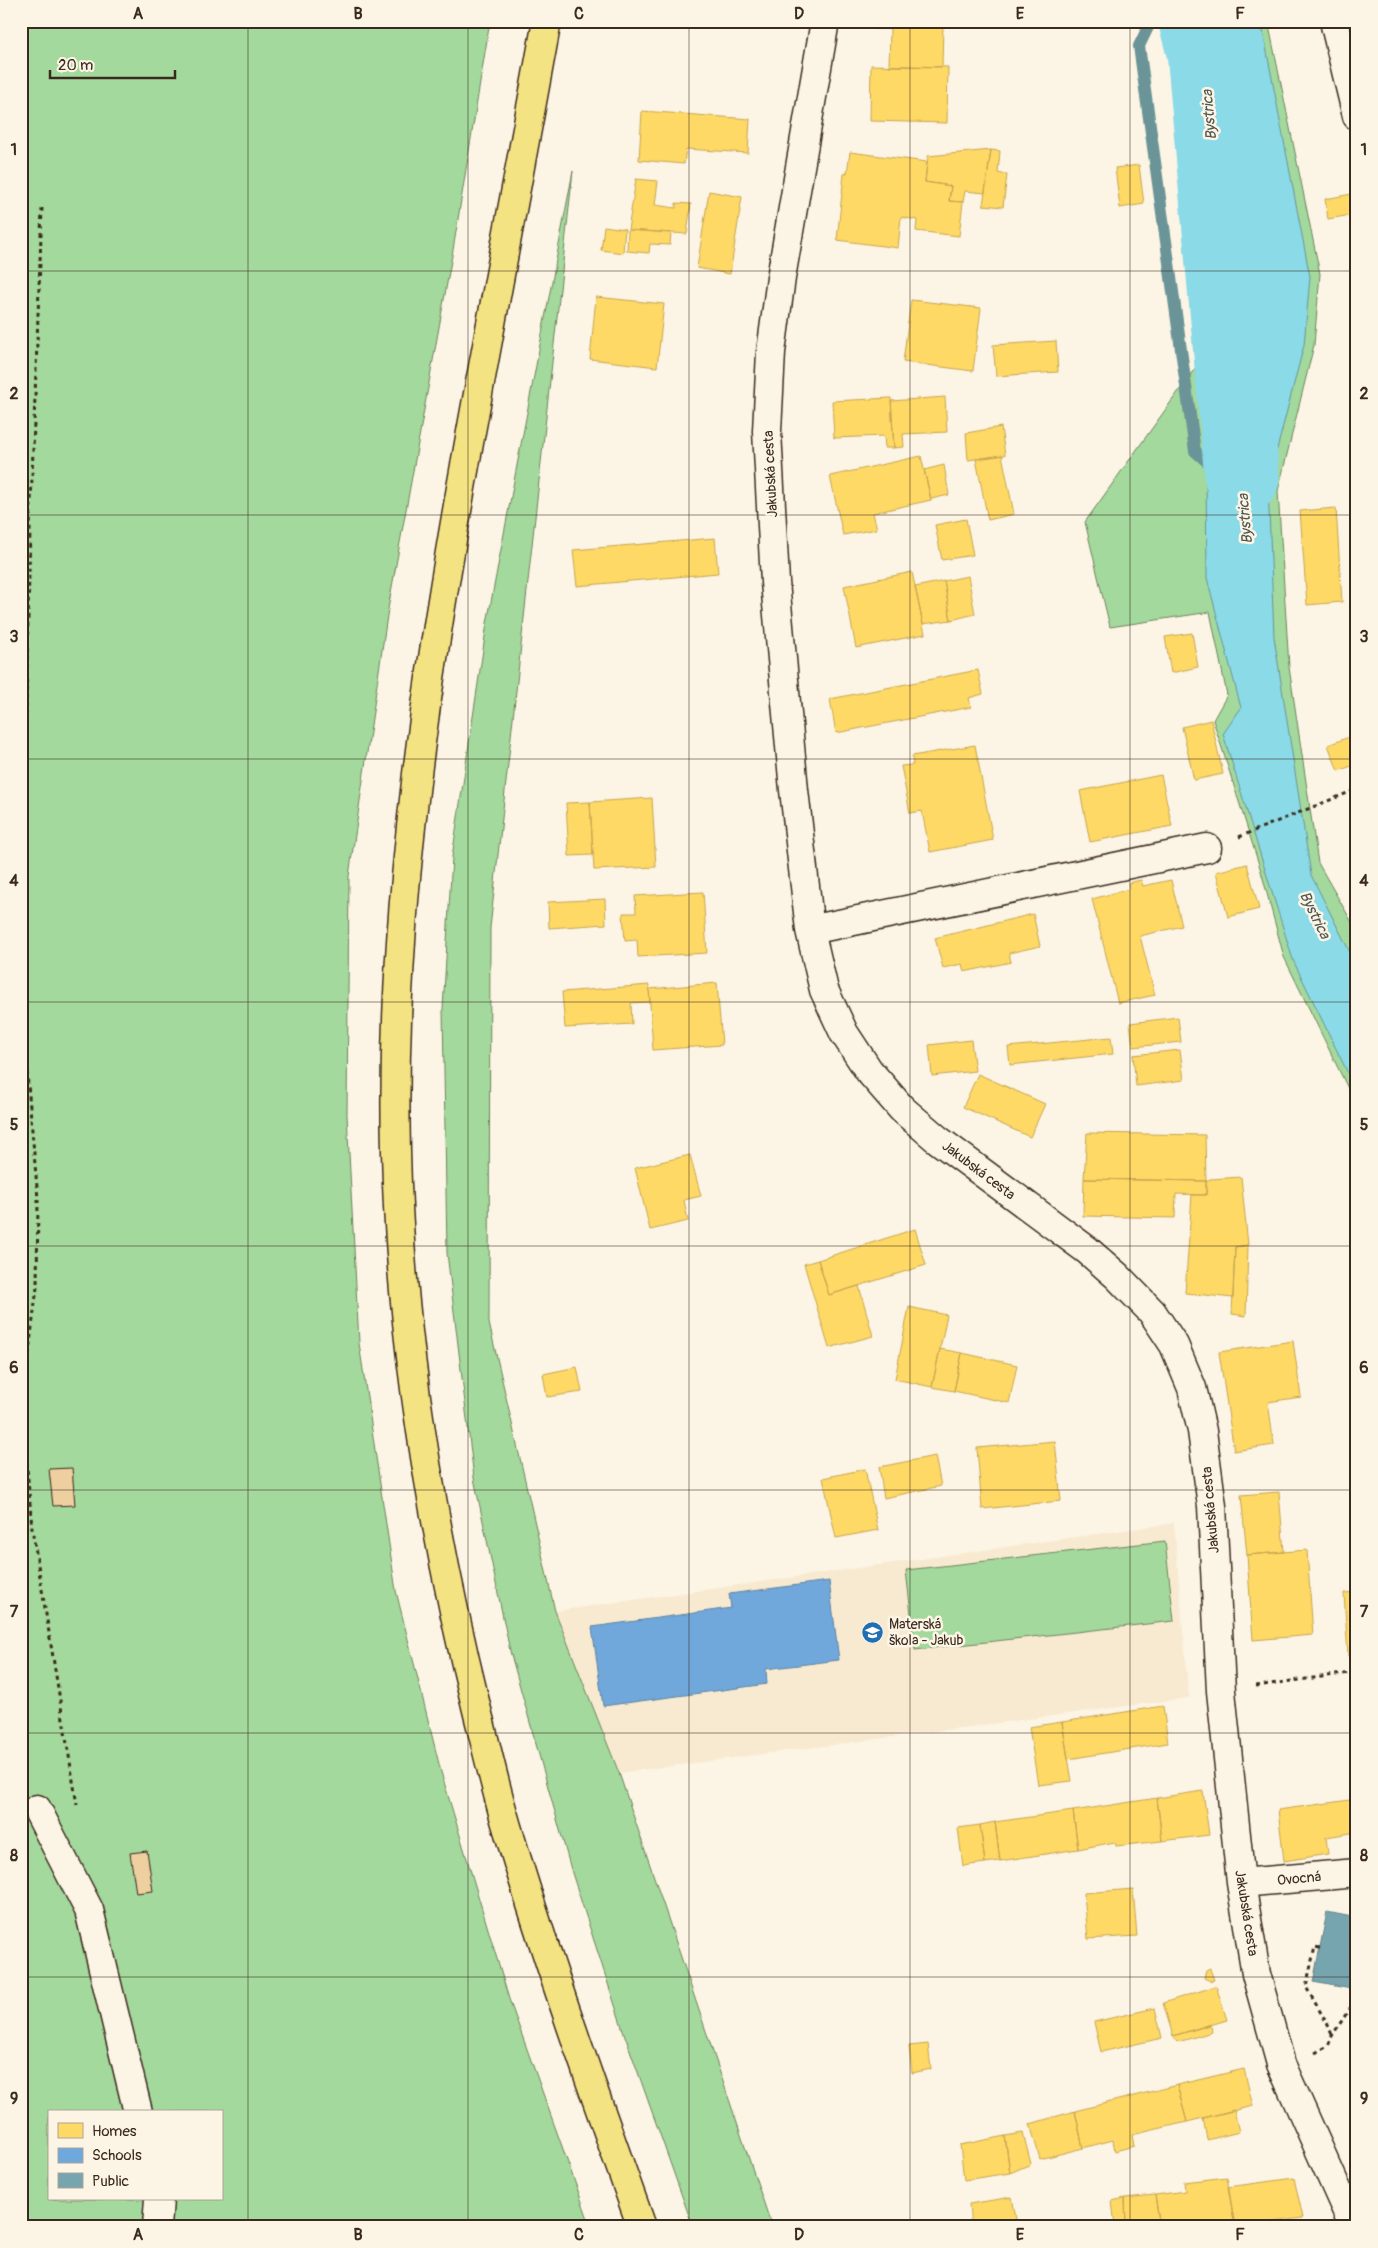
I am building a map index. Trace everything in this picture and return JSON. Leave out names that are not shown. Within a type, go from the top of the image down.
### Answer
[{"type":"main road","points":[[547,21],[501,257],[452,536],[416,775],[402,916],[396,1151],[402,1265],[414,1376],[432,1506],[453,1613],[507,1828],[597,2101],[642,2227]]},
{"type":"street","name":"Jakubská cesta","points":[[825,21],[781,278],[771,352],[767,431],[775,582],[794,790],[810,930],[824,990],[844,1033],[869,1071],[902,1109],[937,1139],[1087,1250],[1118,1276],[1152,1312],[1174,1345],[1192,1388],[1202,1431],[1212,1506],[1221,1691],[1241,1883],[1256,1974],[1281,2064],[1354,2227]]},
{"type":"street","points":[[1334,21],[1357,116]]},
{"type":"street","points":[[810,930],[1207,848]]},
{"type":"street","points":[[37,1808],[89,1910],[138,2110]]},
{"type":"street","name":"Ovocná","points":[[1241,1883],[1357,1873]]},
{"type":"street","points":[[157,2227],[159,2200]]},
{"type":"path","points":[[42,208],[31,520],[21,916],[27,1073],[38,1199],[37,1287],[22,1407],[32,1528],[79,1814]]},
{"type":"path","points":[[1249,834],[1357,789]]},
{"type":"path","points":[[1221,1691],[1357,1672]]},
{"type":"path","points":[[1320,1948],[1315,1947],[1306,1987],[1328,2025],[1332,2036],[1357,1998]]},
{"type":"shaded area","name":"Materská škola - Jakub","points":[[1174,1523],[1189,1698],[619,1773],[555,1611]]},
{"type":"green space","points":[[21,21],[490,21],[453,250],[388,609],[349,876],[347,1115],[359,1343],[396,1591],[441,1772],[509,1999],[591,2227],[21,2227]]},
{"type":"green space","points":[[1168,21],[1268,21],[1320,274],[1314,345],[1278,491],[1289,667],[1318,863],[1357,931],[1357,1107],[1284,957],[1261,871],[1213,720],[1227,695],[1210,612],[1110,627],[1085,522],[1206,353],[1181,68]]},
{"type":"green space","points":[[573,171],[490,928],[489,1323],[555,1611],[619,1773],[772,2227],[693,2227],[625,2036],[572,1873],[510,1651],[474,1478],[447,1253],[443,1009],[452,857],[487,623]]},
{"type":"green space","points":[[1165,1541],[1174,1621],[915,1650],[906,1570]]},
{"type":"water","points":[[1179,21],[1261,21],[1310,277],[1304,345],[1268,484],[1274,637],[1311,875],[1357,966],[1357,1092],[1293,960],[1223,734],[1241,708],[1207,578],[1206,473],[1239,350],[1242,232]]},
{"type":"building: Homes","points":[[875,21],[949,21],[948,25],[943,25],[942,67],[889,66],[890,29],[875,29]]},
{"type":"building: Homes","points":[[871,65],[948,67],[947,123],[870,121]]},
{"type":"building: Homes","points":[[642,111],[750,119],[748,153],[686,149],[684,164],[639,160]]},
{"type":"building: Homes","points":[[991,150],[1000,151],[998,173],[1007,175],[1003,207],[983,205]]},
{"type":"building: Homes","points":[[991,150],[985,193],[965,191],[963,202],[949,201],[951,186],[925,182],[928,156]]},
{"type":"building: Homes","points":[[850,152],[927,162],[925,182],[951,186],[949,201],[963,202],[959,236],[916,231],[917,220],[901,217],[898,248],[837,240],[844,174],[847,173]]},
{"type":"building: Homes","points":[[1139,165],[1144,204],[1120,208],[1115,168]]},
{"type":"building: Homes","points":[[636,179],[658,181],[655,205],[676,208],[676,203],[691,204],[687,234],[628,230]]},
{"type":"building: Homes","points":[[709,191],[742,197],[730,274],[697,268]]},
{"type":"building: Homes","points":[[1357,193],[1357,214],[1328,219],[1325,199]]},
{"type":"building: Homes","points":[[604,226],[625,229],[623,253],[601,250]]},
{"type":"building: Homes","points":[[628,230],[671,233],[670,245],[650,244],[649,253],[627,251]]},
{"type":"building: Homes","points":[[596,297],[664,304],[657,367],[590,359]]},
{"type":"building: Homes","points":[[911,300],[981,308],[973,371],[903,362]]},
{"type":"building: Homes","points":[[1056,341],[1058,372],[996,376],[993,345]]},
{"type":"building: Homes","points":[[945,397],[947,432],[903,434],[904,447],[894,448],[891,401]]},
{"type":"building: Homes","points":[[891,398],[894,448],[885,448],[884,436],[834,438],[832,401]]},
{"type":"building: Homes","points":[[1001,427],[1005,455],[968,460],[966,433]]},
{"type":"building: Homes","points":[[1002,455],[1014,514],[988,520],[976,459]]},
{"type":"building: Homes","points":[[921,456],[931,500],[873,513],[877,529],[843,535],[830,476]]},
{"type":"building: Homes","points":[[944,465],[949,495],[931,499],[924,470]]},
{"type":"building: Homes","points":[[1336,508],[1342,602],[1307,605],[1300,511]]},
{"type":"building: Homes","points":[[966,519],[973,555],[942,560],[935,525]]},
{"type":"building: Homes","points":[[715,538],[718,573],[577,586],[573,550]]},
{"type":"building: Homes","points":[[912,572],[925,634],[856,648],[844,586]]},
{"type":"building: Homes","points":[[968,576],[975,614],[951,620],[944,581]]},
{"type":"building: Homes","points":[[944,581],[951,620],[923,624],[915,587]]},
{"type":"building: Homes","points":[[1192,633],[1198,667],[1171,673],[1165,637]]},
{"type":"building: Homes","points":[[978,670],[983,694],[969,698],[971,707],[836,733],[830,699]]},
{"type":"building: Homes","points":[[1211,720],[1223,774],[1194,780],[1182,727]]},
{"type":"building: Homes","points":[[1357,734],[1357,764],[1338,771],[1328,745]]},
{"type":"building: Homes","points":[[975,745],[993,840],[930,852],[922,811],[910,813],[901,766],[913,765],[912,756]]},
{"type":"building: Homes","points":[[1161,775],[1172,826],[1090,842],[1080,791]]},
{"type":"building: Homes","points":[[652,798],[656,867],[594,870],[590,802]]},
{"type":"building: Homes","points":[[590,802],[593,855],[569,856],[566,803]]},
{"type":"building: Homes","points":[[1247,864],[1259,909],[1228,917],[1216,872]]},
{"type":"building: Homes","points":[[1141,880],[1143,886],[1171,880],[1182,926],[1140,936],[1155,995],[1118,1003],[1092,899],[1129,889],[1128,883]]},
{"type":"building: Homes","points":[[703,892],[707,953],[638,957],[637,940],[625,941],[623,913],[636,913],[635,896]]},
{"type":"building: Homes","points":[[605,899],[606,924],[549,928],[548,902]]},
{"type":"building: Homes","points":[[1033,914],[1040,946],[1009,953],[1011,962],[964,972],[962,964],[943,968],[935,938]]},
{"type":"building: Homes","points":[[717,983],[722,1045],[653,1050],[649,989]]},
{"type":"building: Homes","points":[[649,985],[650,1002],[631,1003],[632,1024],[565,1028],[562,992]]},
{"type":"building: Homes","points":[[1178,1017],[1181,1042],[1133,1047],[1130,1023]]},
{"type":"building: Homes","points":[[1111,1037],[1113,1054],[1010,1065],[1008,1047]]},
{"type":"building: Homes","points":[[971,1040],[975,1071],[932,1076],[929,1045]]},
{"type":"building: Homes","points":[[1180,1050],[1184,1080],[1136,1086],[1133,1055]]},
{"type":"building: Homes","points":[[978,1074],[1045,1104],[1030,1137],[963,1107]]},
{"type":"building: Homes","points":[[1087,1133],[1205,1135],[1206,1181],[1084,1179]]},
{"type":"building: Homes","points":[[690,1155],[701,1196],[684,1200],[688,1221],[650,1230],[635,1168]]},
{"type":"building: Homes","points":[[1241,1177],[1248,1245],[1235,1247],[1233,1298],[1185,1293],[1192,1195],[1206,1195],[1206,1181],[1210,1179]]},
{"type":"building: Homes","points":[[1084,1179],[1206,1181],[1206,1195],[1176,1194],[1175,1218],[1083,1216]]},
{"type":"building: Homes","points":[[915,1229],[926,1265],[829,1295],[818,1260]]},
{"type":"building: Homes","points":[[1248,1245],[1246,1316],[1232,1314],[1235,1247]]},
{"type":"building: Homes","points":[[818,1260],[829,1295],[859,1286],[873,1336],[829,1348],[804,1264]]},
{"type":"building: Homes","points":[[909,1307],[947,1315],[932,1387],[895,1379]]},
{"type":"building: Homes","points":[[1293,1341],[1301,1397],[1268,1402],[1274,1445],[1234,1451],[1219,1352]]},
{"type":"building: Homes","points":[[940,1349],[962,1353],[954,1391],[932,1387]]},
{"type":"building: Homes","points":[[962,1353],[1017,1365],[1009,1403],[954,1391]]},
{"type":"building: Homes","points":[[577,1367],[582,1392],[547,1397],[543,1374]]},
{"type":"building: Homes","points":[[1055,1441],[1061,1501],[982,1509],[977,1448]]},
{"type":"building: Homes","points":[[935,1456],[941,1486],[884,1498],[879,1467]]},
{"type":"building: Homes","points":[[865,1469],[878,1530],[836,1538],[823,1478]]},
{"type":"building: Homes","points":[[1279,1492],[1284,1552],[1247,1555],[1241,1495]]},
{"type":"building: Homes","points":[[1307,1550],[1313,1635],[1253,1640],[1247,1555]]},
{"type":"building: Homes","points":[[1357,1592],[1357,1655],[1348,1656],[1344,1593]]},
{"type":"building: Homes","points":[[1163,1706],[1168,1743],[1068,1759],[1062,1722]]},
{"type":"building: Homes","points":[[1062,1722],[1072,1781],[1038,1785],[1029,1727]]},
{"type":"building: Homes","points":[[1203,1791],[1209,1835],[1162,1841],[1157,1798]]},
{"type":"building: Homes","points":[[1157,1798],[1162,1841],[1116,1846],[1115,1842],[1078,1849],[1073,1811]]},
{"type":"building: Homes","points":[[1357,1799],[1357,1832],[1326,1837],[1328,1854],[1284,1861],[1278,1810]]},
{"type":"building: Homes","points":[[1073,1811],[1078,1849],[1000,1861],[995,1822]]},
{"type":"building: Homes","points":[[995,1822],[1000,1861],[985,1863],[980,1825]]},
{"type":"building: Homes","points":[[980,1825],[985,1863],[963,1866],[958,1828]]},
{"type":"building: Homes","points":[[1133,1889],[1137,1936],[1088,1939],[1084,1893]]},
{"type":"building: Homes","points":[[1210,1969],[1214,1980],[1210,1981],[1204,1978],[1206,1971]]},
{"type":"building: Homes","points":[[1216,1986],[1227,2020],[1173,2036],[1163,2003]]},
{"type":"building: Homes","points":[[1155,2008],[1162,2038],[1101,2052],[1094,2022]]},
{"type":"building: Homes","points":[[1211,2024],[1212,2032],[1178,2042],[1173,2036]]},
{"type":"building: Homes","points":[[928,2044],[931,2069],[912,2073],[909,2046]]},
{"type":"building: Homes","points":[[1244,2069],[1253,2106],[1187,2122],[1177,2085]]},
{"type":"building: Homes","points":[[1177,2085],[1187,2122],[1132,2135],[1134,2146],[1115,2151],[1113,2140],[1083,2148],[1075,2111]]},
{"type":"building: Homes","points":[[1234,2110],[1239,2132],[1207,2140],[1203,2118]]},
{"type":"building: Homes","points":[[1075,2111],[1083,2148],[1040,2159],[1030,2124]]},
{"type":"building: Homes","points":[[1023,2133],[1031,2164],[1010,2173],[1005,2136]]},
{"type":"building: Homes","points":[[1005,2136],[1010,2173],[964,2180],[960,2145]]},
{"type":"building: Homes","points":[[1227,2177],[1235,2227],[1160,2227],[1155,2195],[1185,2191],[1184,2182]]},
{"type":"building: Homes","points":[[1294,2178],[1303,2218],[1235,2227],[1228,2187]]},
{"type":"building: Homes","points":[[1155,2195],[1160,2227],[1126,2227],[1125,2198]]},
{"type":"building: Homes","points":[[1012,2197],[1017,2224],[971,2227],[969,2204]]},
{"type":"building: Homes","points":[[1125,2198],[1126,2227],[1115,2227],[1112,2201]]},
{"type":"building: Schools","points":[[829,1581],[839,1660],[766,1669],[767,1684],[603,1706],[592,1627],[731,1608],[729,1594]]},
{"type":"building: Public","points":[[1327,1912],[1357,1918],[1357,1990],[1313,1982]]},
{"type":"building: Other","points":[[72,1468],[75,1505],[53,1506],[49,1469]]},
{"type":"building: Other","points":[[147,1851],[153,1891],[136,1893],[130,1853]]},
{"type":"waterway","points":[[1151,21],[1139,46],[1195,451],[1220,473]]},
{"type":"waterway","name":"Bystrica","points":[[1196,21],[1204,51],[1242,478]]},
{"type":"place","name":"Materská škola - Jakub","points":[[873,1632]]}]
